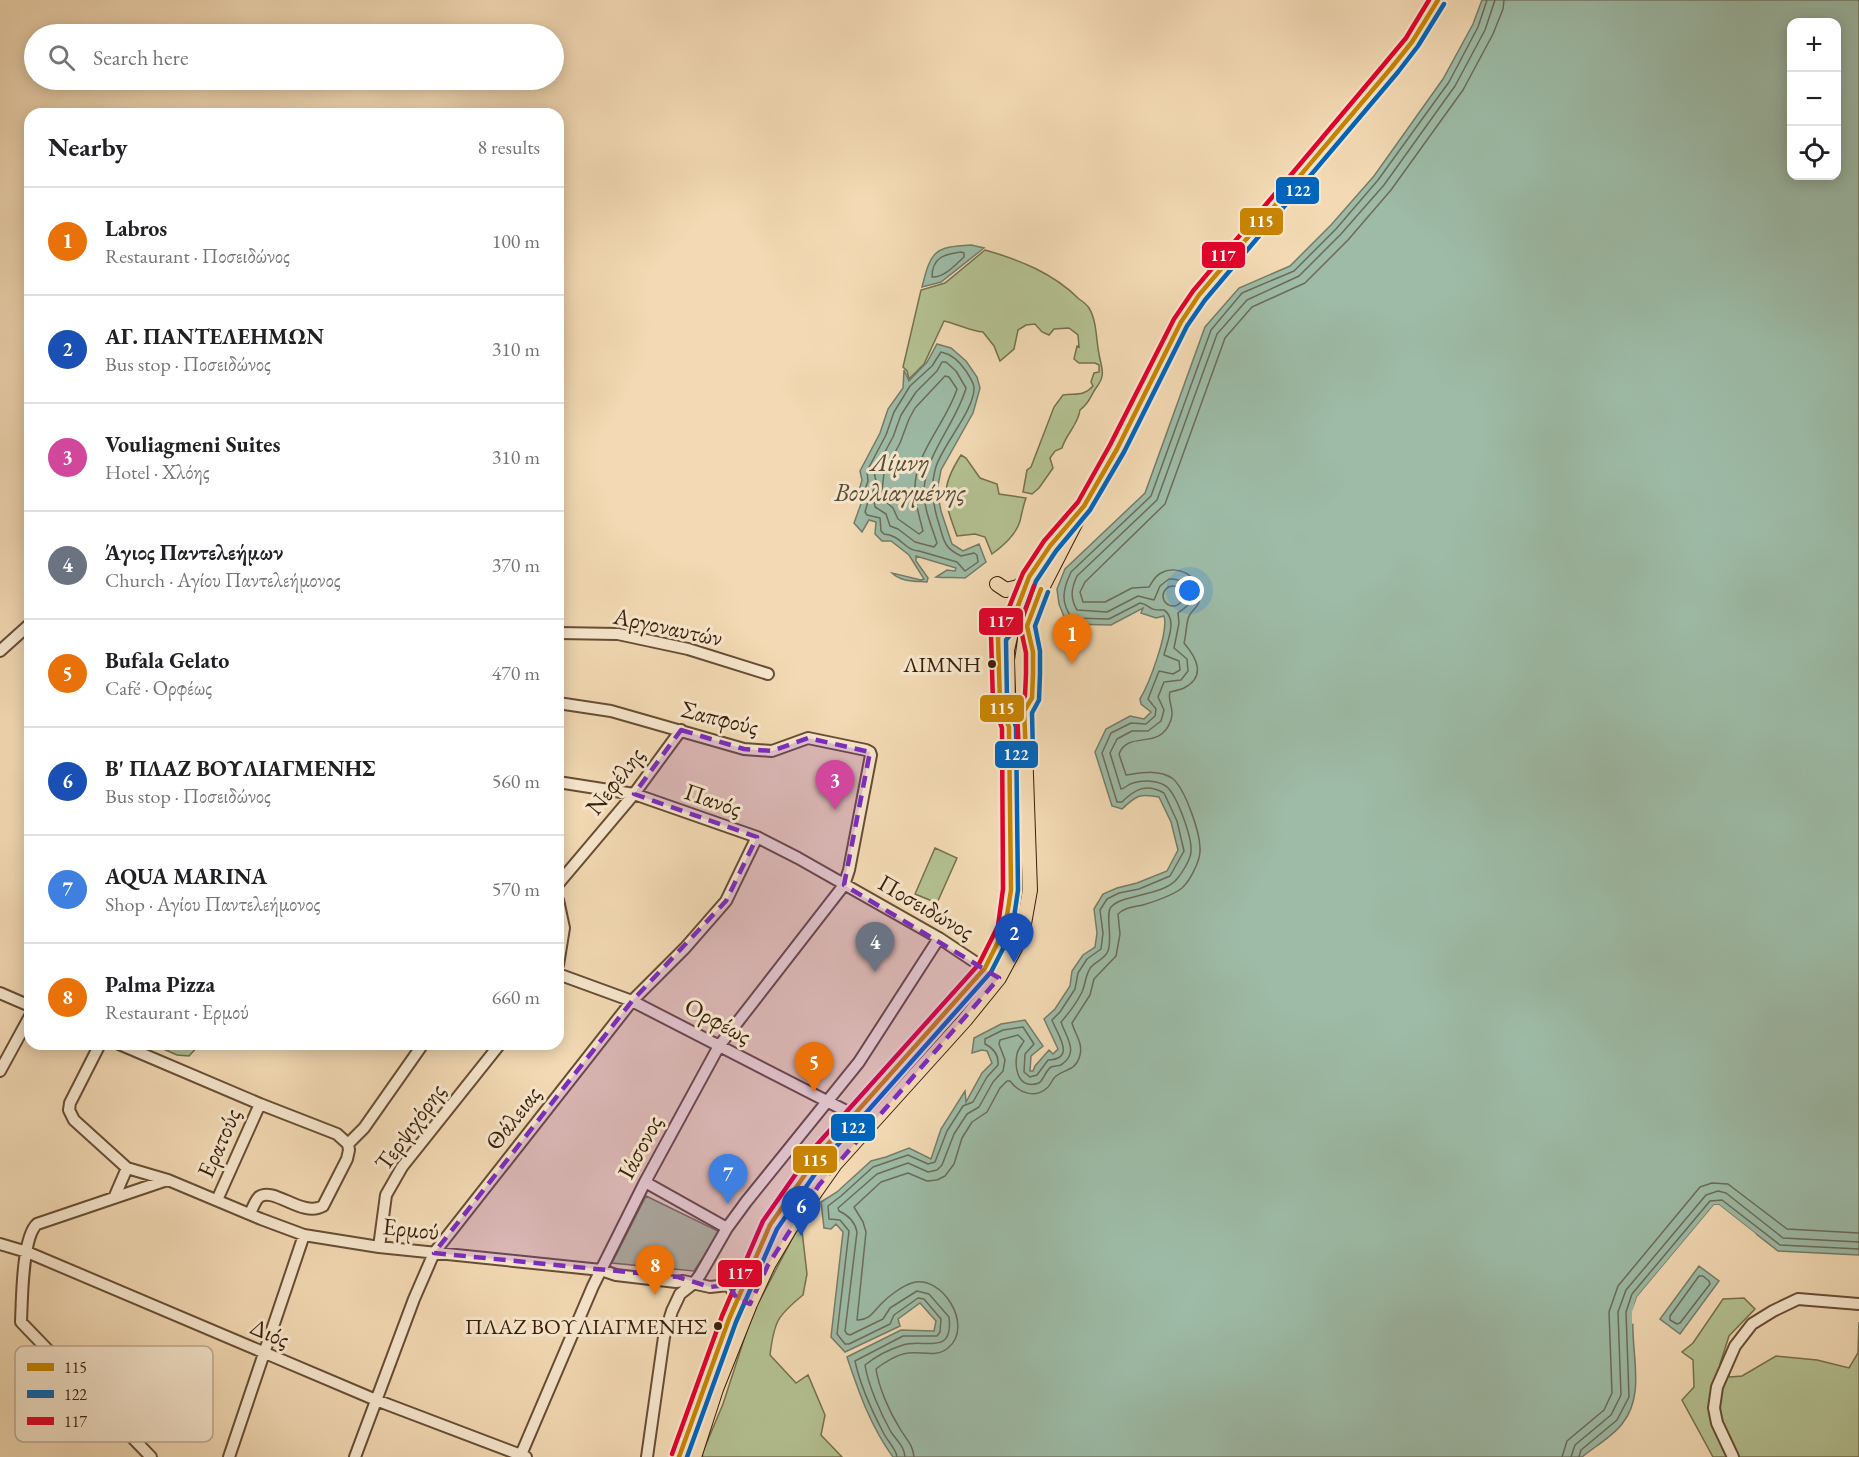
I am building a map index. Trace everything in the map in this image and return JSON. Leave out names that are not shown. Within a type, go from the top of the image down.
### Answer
[{"type":"main road","name":"Ποσειδώνος","points":[[696,1456],[716,1389],[768,1265],[819,1185],[862,1133],[965,1020],[999,978],[1022,935],[1030,891],[1022,661],[1027,626],[1036,600],[1084,506],[1117,449],[1181,322],[1199,295],[1405,51],[1430,16],[1438,0]]},
{"type":"main road","name":"Ποσειδώνος","points":[[679,1457],[737,1299],[770,1225],[803,1174],[985,968],[1005,928],[1011,890],[1007,650],[1018,602],[1029,577],[1050,546],[1084,506]]},
{"type":"main road","points":[[998,584],[1006,590],[1014,589],[1029,577]]},
{"type":"main road","points":[[1013,619],[1027,626]]},
{"type":"street","points":[[0,651],[24,629]]},
{"type":"street","name":"Αργοναυτών","points":[[564,633],[618,634],[688,649],[768,674]]},
{"type":"street","name":"Σαπφούς","points":[[564,704],[611,711],[744,749],[772,751],[808,738],[870,752],[849,870],[844,885]]},
{"type":"street","name":"Νεφέλης","points":[[564,877],[634,794],[681,730]]},
{"type":"street","name":"Πανός","points":[[564,783],[634,794],[757,837],[844,885]]},
{"type":"street","name":"Θάλειας","points":[[355,1457],[434,1253],[632,1000],[686,948],[726,901],[757,837]]},
{"type":"street","name":"Ποσειδώνος","points":[[844,885],[939,938],[999,978]]},
{"type":"street","name":"Ιάσονος","points":[[523,1456],[645,1182],[719,1046],[844,885]]},
{"type":"street","points":[[647,1457],[664,1337],[680,1294],[767,1174],[859,1062],[939,938]]},
{"type":"street","name":"Ορφέως","points":[[564,976],[632,1000],[854,1115]]},
{"type":"street","points":[[0,993],[24,1003]]},
{"type":"street","points":[[0,1071],[24,1027]]},
{"type":"street","points":[[96,1050],[70,1102],[69,1110],[74,1120],[127,1168],[114,1198]]},
{"type":"street","points":[[133,1050],[337,1134],[348,1144],[347,1159],[323,1206],[316,1210],[308,1210],[271,1195],[264,1195],[255,1203],[250,1214]]},
{"type":"street","points":[[348,1144],[364,1128],[419,1050]]},
{"type":"street","name":"Τερψιχόρης","points":[[378,1247],[386,1195],[402,1167],[495,1050]]},
{"type":"street","name":"Ερατούς","points":[[217,1200],[260,1104]]},
{"type":"street","name":"Ερμού","points":[[127,1168],[168,1180],[304,1235],[378,1247],[605,1271],[616,1275],[716,1286],[750,1304]]},
{"type":"street","points":[[44,1346],[21,1322],[27,1252],[32,1229],[37,1224],[168,1180]]},
{"type":"street","points":[[645,1182],[727,1228]]},
{"type":"street","points":[[229,1457],[304,1235]]},
{"type":"street","name":"Διός","points":[[0,1244],[27,1252],[376,1400],[523,1456]]},
{"type":"street","points":[[1733,1457],[1717,1423],[1714,1408],[1717,1387],[1735,1346],[1752,1324],[1798,1299],[1859,1304]]},
{"type":"street","points":[[137,1442],[152,1457]]},
{"type":"highlighted area","points":[[681,730],[744,749],[772,751],[808,738],[870,752],[844,885],[999,978],[819,1185],[768,1265],[750,1304],[737,1299],[729,1285],[710,1287],[678,1277],[434,1253],[632,1001],[726,901],[757,837],[634,794]]},
{"type":"shaded area","points":[[985,250],[1023,263],[1058,282],[1088,307],[1095,325],[1102,368],[1101,379],[1088,402],[1080,410],[1062,448],[1055,451],[1050,458],[1053,468],[1032,494],[1023,492],[1027,470],[1031,467],[1054,407],[1063,395],[1086,392],[1093,386],[1091,382],[1094,373],[1099,372],[1099,365],[1079,363],[1074,359],[1077,346],[1079,347],[1078,335],[1069,328],[1054,329],[1049,335],[1042,332],[1035,324],[1026,325],[1018,330],[1014,349],[1000,361],[994,346],[983,332],[944,321],[924,364],[909,379],[903,367],[921,290],[945,283]]},
{"type":"shaded area","points":[[961,455],[966,458],[980,478],[997,484],[999,494],[1026,498],[1015,531],[1005,544],[992,554],[985,537],[975,534],[957,536],[949,513],[947,486],[949,477]]},
{"type":"shaded area","points":[[935,848],[957,858],[937,903],[915,894]]},
{"type":"shaded area","points":[[166,1050],[194,1050],[189,1056],[177,1055]]},
{"type":"shaded area","points":[[646,1196],[720,1232],[694,1271],[612,1263]]},
{"type":"shaded area","points":[[801,1222],[807,1274],[803,1295],[778,1320],[770,1355],[796,1383],[808,1375],[825,1415],[821,1435],[842,1457],[703,1457],[702,1454],[723,1404],[752,1315]]},
{"type":"shaded area","points":[[1744,1298],[1755,1309],[1729,1336],[1720,1364],[1730,1377],[1742,1376],[1776,1356],[1817,1360],[1849,1368],[1858,1353],[1859,1322],[1859,1457],[1713,1457],[1682,1400],[1694,1387],[1693,1360],[1682,1352],[1693,1343],[1723,1299]]},
{"type":"water","points":[[1482,0],[1859,0],[1859,1255],[1778,1251],[1719,1205],[1714,1205],[1637,1297],[1633,1329],[1636,1379],[1635,1395],[1630,1410],[1618,1429],[1582,1457],[893,1457],[872,1422],[847,1357],[901,1330],[934,1331],[936,1321],[920,1303],[898,1319],[900,1326],[845,1352],[831,1337],[843,1232],[836,1224],[831,1229],[824,1228],[821,1202],[837,1192],[871,1161],[909,1148],[931,1159],[941,1129],[965,1091],[966,1102],[982,1073],[992,1063],[987,1051],[972,1053],[974,1038],[1001,1024],[1025,1020],[1043,1046],[1031,1056],[1030,1071],[1033,1071],[1049,1050],[1053,1054],[1058,1049],[1044,1019],[1055,1009],[1070,986],[1072,971],[1083,955],[1095,947],[1097,933],[1094,909],[1103,894],[1167,871],[1178,850],[1171,822],[1159,797],[1147,795],[1138,797],[1122,809],[1112,806],[1095,752],[1106,729],[1130,716],[1144,719],[1151,712],[1141,704],[1140,699],[1161,645],[1164,634],[1164,616],[1156,618],[1141,613],[1143,608],[1111,625],[1067,624],[1059,604],[1057,589],[1065,569],[1145,493],[1205,327],[1239,288],[1290,266],[1331,225],[1374,176],[1443,79],[1473,24]]},
{"type":"water","points":[[971,245],[984,248],[941,282],[922,287],[928,266],[936,253],[949,247]]},
{"type":"water","name":"Λίμνη Βουλιαγμένης","points":[[937,344],[951,348],[966,361],[977,377],[980,388],[973,413],[941,470],[937,491],[941,511],[952,544],[963,551],[979,544],[986,562],[965,578],[936,577],[947,570],[955,571],[956,568],[916,556],[916,561],[928,578],[927,582],[904,580],[892,573],[924,579],[909,555],[891,541],[882,541],[875,534],[876,522],[869,520],[862,532],[854,523],[862,501],[858,494],[862,480],[860,471],[880,433],[888,409],[903,388],[904,370],[909,381],[927,362]]},
{"type":"water","points":[[1699,1266],[1719,1281],[1680,1334],[1660,1319]]},
{"type":"pier","points":[[1714,1205],[1719,1205],[1756,1234],[1755,1236],[1715,1208],[1640,1298],[1635,1312],[1635,1323],[1632,1324],[1632,1312],[1637,1297]]},
{"type":"transit line","name":"117","points":[[672,1454],[722,1316],[763,1221],[814,1148],[979,964],[998,926],[1003,889],[1002,728],[993,704],[991,634],[1006,615],[1023,573],[1044,541],[1078,502],[1110,445],[1174,319],[1193,291],[1406,38],[1429,0]]},
{"type":"transit line","name":"115","points":[[679,1457],[729,1319],[770,1225],[820,1153],[985,968],[1005,928],[1011,890],[1009,727],[1000,703],[998,637],[1013,619],[1029,577],[1050,546],[1084,506],[1117,449],[1181,322],[1199,295],[1392,67],[1412,42],[1438,0]]},
{"type":"transit line","name":"122","points":[[687,1457],[736,1322],[777,1229],[826,1158],[991,972],[1012,931],[1018,890],[1016,727],[1007,701],[1006,640],[1020,623],[1036,581],[1056,551],[1090,510],[1124,452],[1187,326],[1205,300],[1398,72],[1418,46],[1444,4]]},
{"type":"transit line","name":"117","points":[[1019,754],[1017,711],[1025,696],[1026,674],[1026,653],[1020,625],[1034,586]]},
{"type":"transit line","name":"115","points":[[1026,754],[1024,711],[1032,698],[1033,674],[1033,652],[1027,626],[1041,589]]},
{"type":"transit line","name":"122","points":[[1033,754],[1032,713],[1039,700],[1040,674],[1040,651],[1035,626],[1048,592]]},
{"type":"place","name":"ΛΙΜΝΗ","points":[[992,664]]},
{"type":"place","name":"Labros","points":[[1072,664]]},
{"type":"place","name":"Vouliagmeni Suites","points":[[835,810]]},
{"type":"place","name":"ΑΓ. ΠΑΝΤΕΛΕΗΜΩΝ","points":[[1014,963]]},
{"type":"place","name":"Άγιος Παντελεήμων","points":[[875,972]]},
{"type":"place","name":"Bufala Gelato","points":[[814,1092]]},
{"type":"place","name":"AQUA MARINA","points":[[728,1204]]},
{"type":"place","name":"Β' ΠΛΑΖ ΒΟΥΛΙΑΓΜΕΝΗΣ","points":[[801,1236]]},
{"type":"place","name":"Palma Pizza","points":[[655,1295]]},
{"type":"place","name":"ΠΛΑΖ ΒΟΥΛΙΑΓΜΕΝΗΣ","points":[[718,1326]]}]
